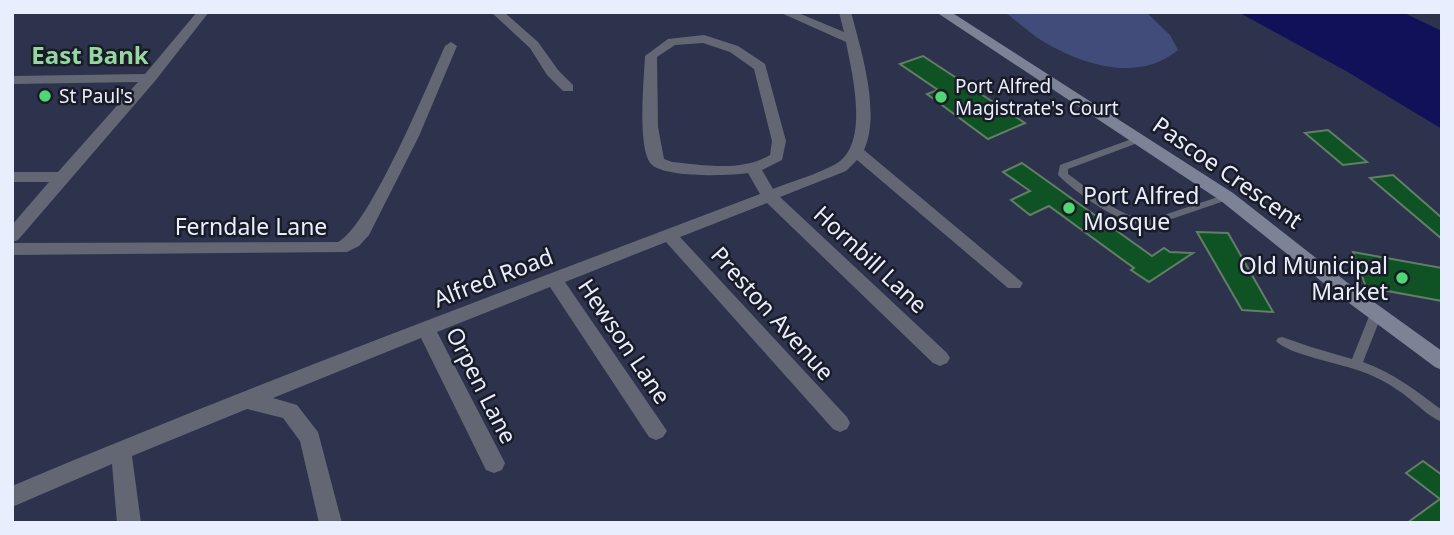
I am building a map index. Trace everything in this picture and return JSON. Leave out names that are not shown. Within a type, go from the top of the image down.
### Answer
[{"type":"street","points":[[497,12],[534,44],[552,72],[568,88]]},
{"type":"street","points":[[785,12],[852,40]]},
{"type":"street","points":[[845,12],[859,73],[862,133],[856,151],[1014,283]]},
{"type":"street","name":"Pascoe Crescent","points":[[942,12],[1227,198],[1442,362]]},
{"type":"street","points":[[12,236],[60,177],[205,14]]},
{"type":"street","points":[[705,39],[734,49],[760,67],[780,151],[767,165],[754,170],[672,167],[659,163],[655,158],[652,141],[651,56],[654,51],[672,42],[705,39]]},
{"type":"street","name":"Ferndale Lane","points":[[12,249],[341,248],[353,242],[363,231],[412,135],[451,46]]},
{"type":"street","points":[[12,80],[150,78]]},
{"type":"street","name":"Alfred Road","points":[[12,497],[246,400],[769,197],[841,167],[856,151]]},
{"type":"street","name":"Hornbill Lane","points":[[754,170],[769,197],[940,358]]},
{"type":"street","points":[[12,177],[60,177]]},
{"type":"street","name":"Preston Avenue","points":[[669,235],[840,423]]},
{"type":"street","name":"Hewson Lane","points":[[554,279],[656,430]]},
{"type":"street","name":"Orpen Lane","points":[[426,329],[494,463]]},
{"type":"street","points":[[246,400],[290,411],[310,439],[331,523]]},
{"type":"street","points":[[121,450],[129,523]]},
{"type":"lane","points":[[1140,139],[1063,167],[1063,175],[1125,217],[1140,223],[1150,223],[1227,198]]},
{"type":"lane","points":[[1356,365],[1376,314]]},
{"type":"lane","points":[[1283,341],[1306,352],[1356,365],[1395,382],[1442,417]]},
{"type":"shaded area","points":[[1004,12],[1146,12],[1170,35],[1178,50],[1146,66],[1111,67],[1076,58],[1044,42]]},
{"type":"shaded area","points":[[1238,12],[1402,12],[1442,31],[1442,129],[1346,71]]},
{"type":"building","name":"Port Alfred Magistrate's Court","points":[[923,56],[1025,123],[988,139],[927,94],[938,90],[900,64]]},
{"type":"building","points":[[1328,130],[1367,162],[1343,165],[1305,133]]},
{"type":"building","name":"Port Alfred Mosque","points":[[1022,163],[1152,256],[1164,248],[1170,252],[1193,253],[1149,282],[1049,206],[1030,215],[1011,200],[1030,191],[1003,172]]},
{"type":"building","points":[[1393,175],[1442,218],[1442,239],[1370,178]]},
{"type":"building","points":[[1197,232],[1228,233],[1273,312],[1242,310]]},
{"type":"building","name":"Old Municipal Market","points":[[1353,252],[1442,268],[1442,301],[1366,287]]},
{"type":"building","points":[[1423,461],[1442,475],[1442,523],[1407,523],[1440,499],[1406,473]]},
{"type":"place","name":"St Paul's","points":[[45,96]]},
{"type":"place","name":"Port Alfred Magistrate's Court","points":[[941,97]]},
{"type":"place","name":"Port Alfred Mosque","points":[[1069,208]]},
{"type":"place","name":"Old Municipal Market","points":[[1402,278]]},
{"type":"district","name":"East Bank","points":[[90,54]]}]
